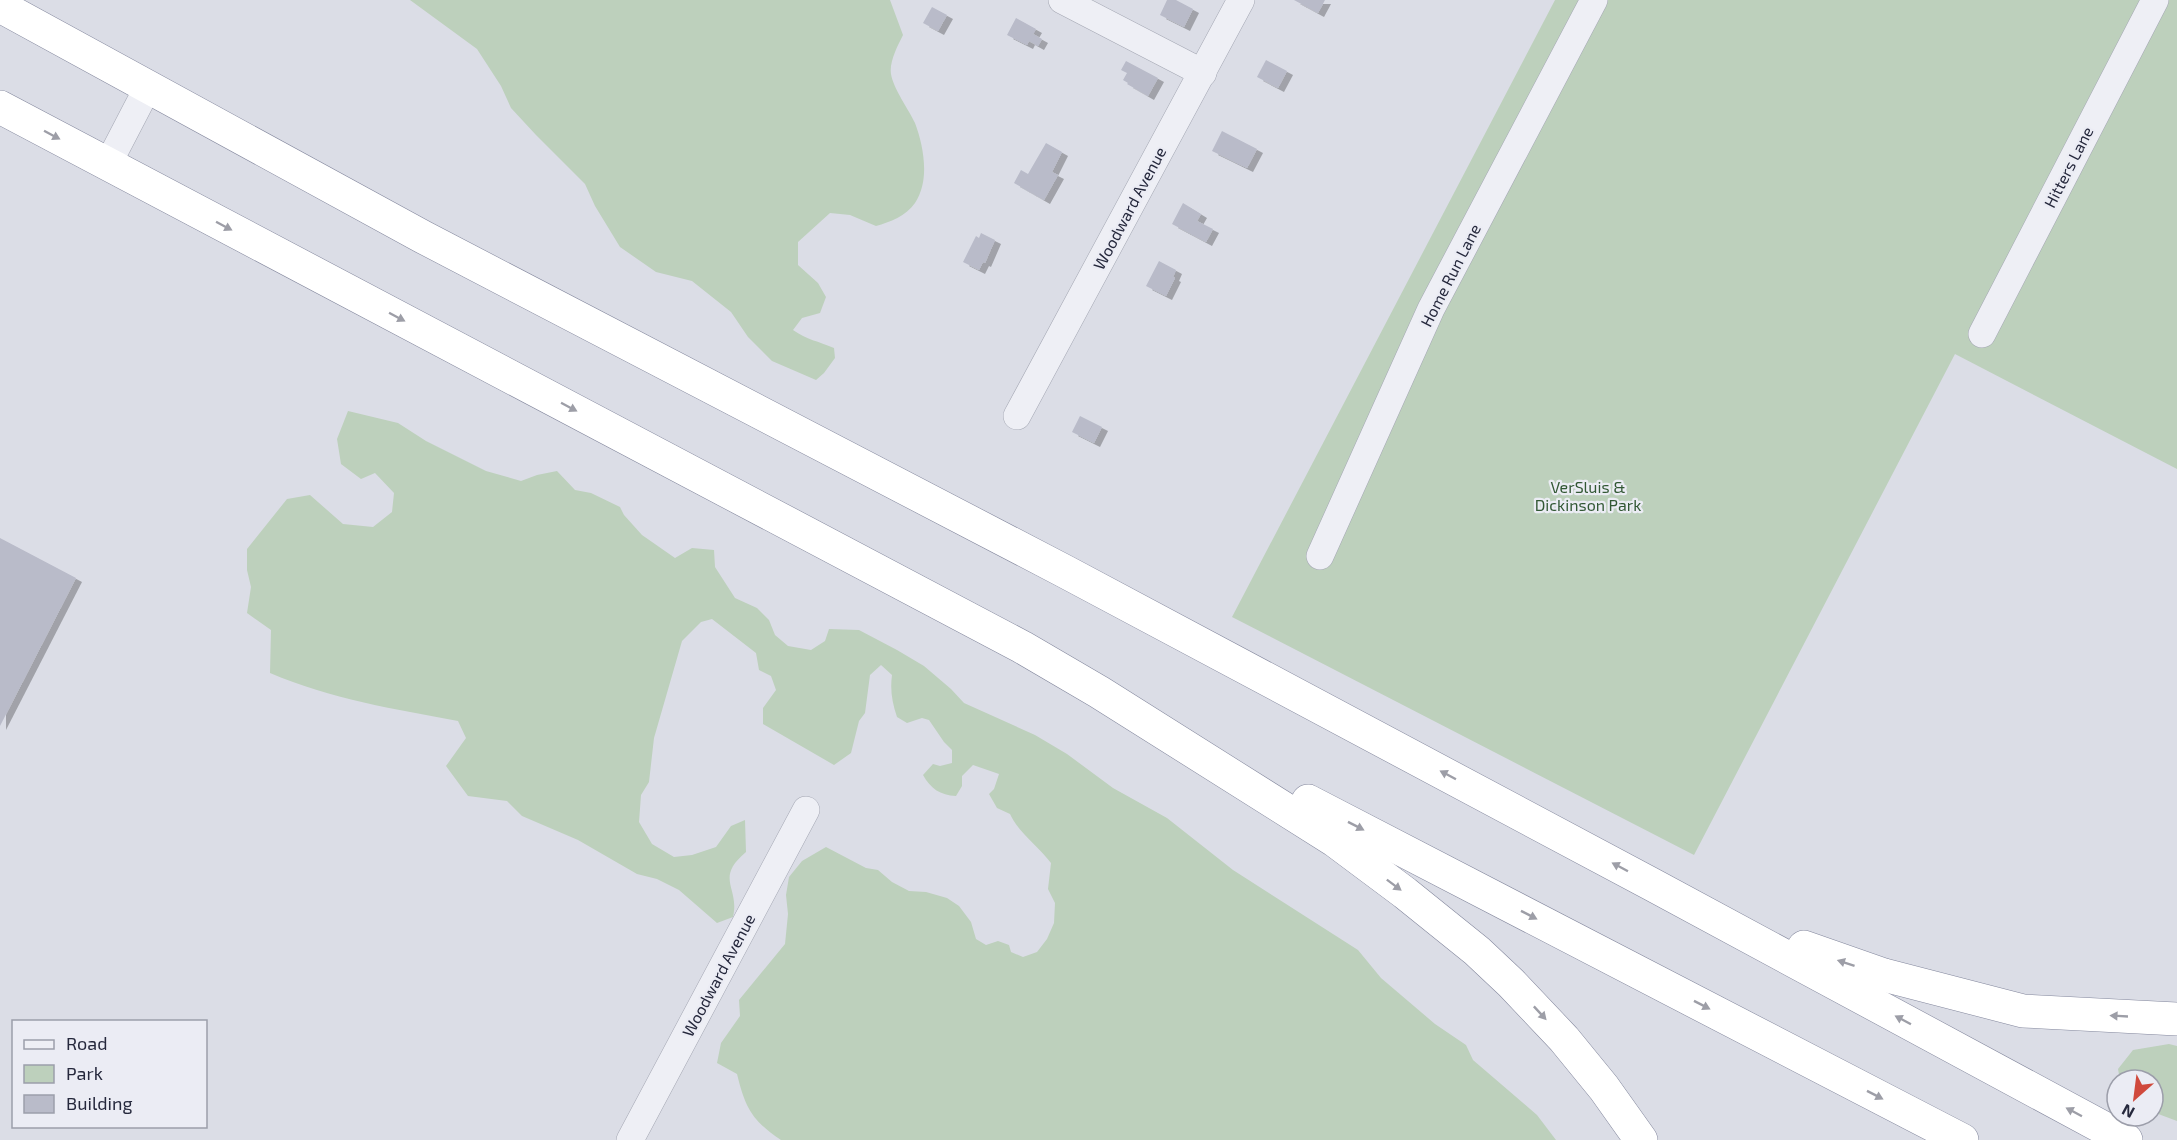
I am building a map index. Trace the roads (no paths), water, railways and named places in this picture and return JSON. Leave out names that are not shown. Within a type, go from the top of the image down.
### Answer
[{"type":"highway","points":[[0,6],[423,237],[1047,562],[2126,1140]]},
{"type":"highway","points":[[0,107],[922,593],[1099,692],[1334,840],[1477,951],[1511,983],[1564,1040],[1604,1088],[1641,1140]]},
{"type":"highway","points":[[1099,692],[1962,1140]]},
{"type":"highway","points":[[1653,885],[1826,956],[1944,992],[2023,1011],[2177,1019]]},
{"type":"street","points":[[1062,0],[1203,73]]},
{"type":"street","name":"Woodward Avenue","points":[[1017,416],[1203,73],[1240,0]]},
{"type":"street","name":"Home Run Lane","points":[[1320,556],[1431,309],[1594,0]]},
{"type":"street","name":"Hitters Lane","points":[[1982,334],[2155,0]]},
{"type":"street","points":[[108,165],[148,87]]},
{"type":"street","name":"Woodward Avenue","points":[[630,1140],[806,810]]},
{"type":"park label","name":"VerSluis & Dickinson Park","points":[[1588,495]]}]
